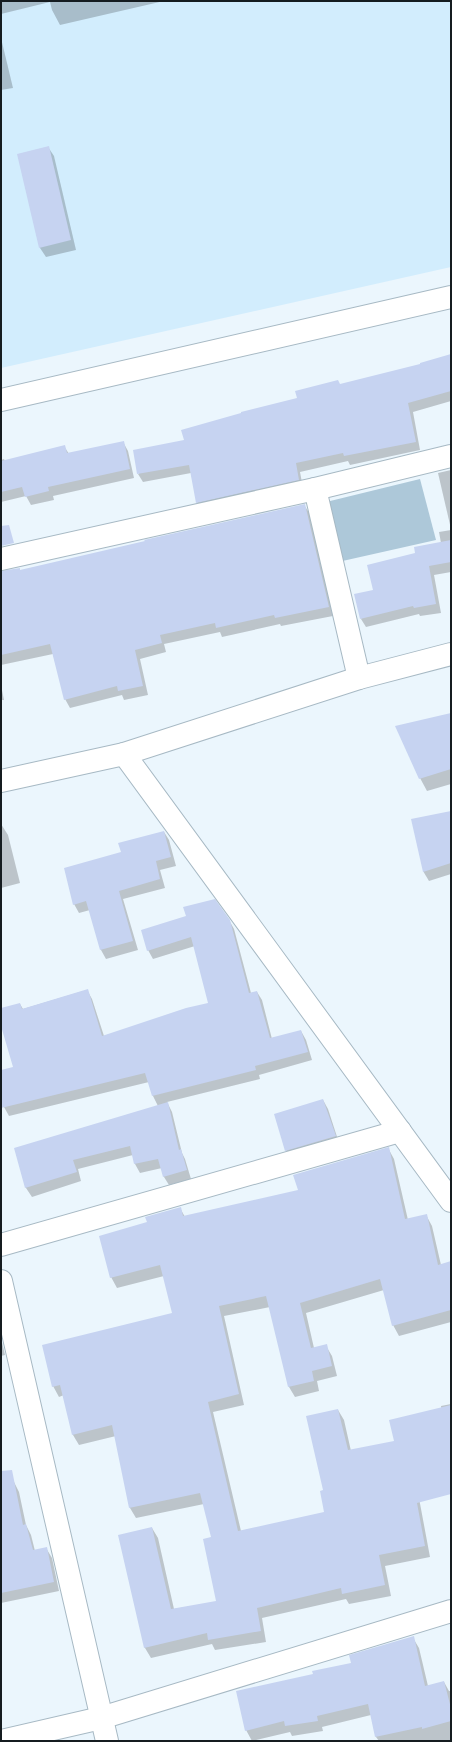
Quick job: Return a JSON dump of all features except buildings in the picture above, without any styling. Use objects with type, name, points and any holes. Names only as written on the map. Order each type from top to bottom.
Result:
[{"type":"street","points":[[1,400],[451,296]]},
{"type":"street","points":[[1,559],[315,489],[451,456]]},
{"type":"street","points":[[315,489],[359,678]]},
{"type":"street","points":[[1,781],[124,754],[359,678],[451,654]]},
{"type":"street","points":[[124,754],[451,1202]]},
{"type":"street","points":[[1,1245],[400,1131]]},
{"type":"street","points":[[1,1281],[107,1741]]},
{"type":"street","points":[[1,1741],[101,1718],[451,1611]]},
{"type":"shaded area","points":[[1,1],[451,1],[451,267],[1,368]]},
{"type":"shaded area","points":[[420,479],[436,540],[338,562],[322,503]]}]
